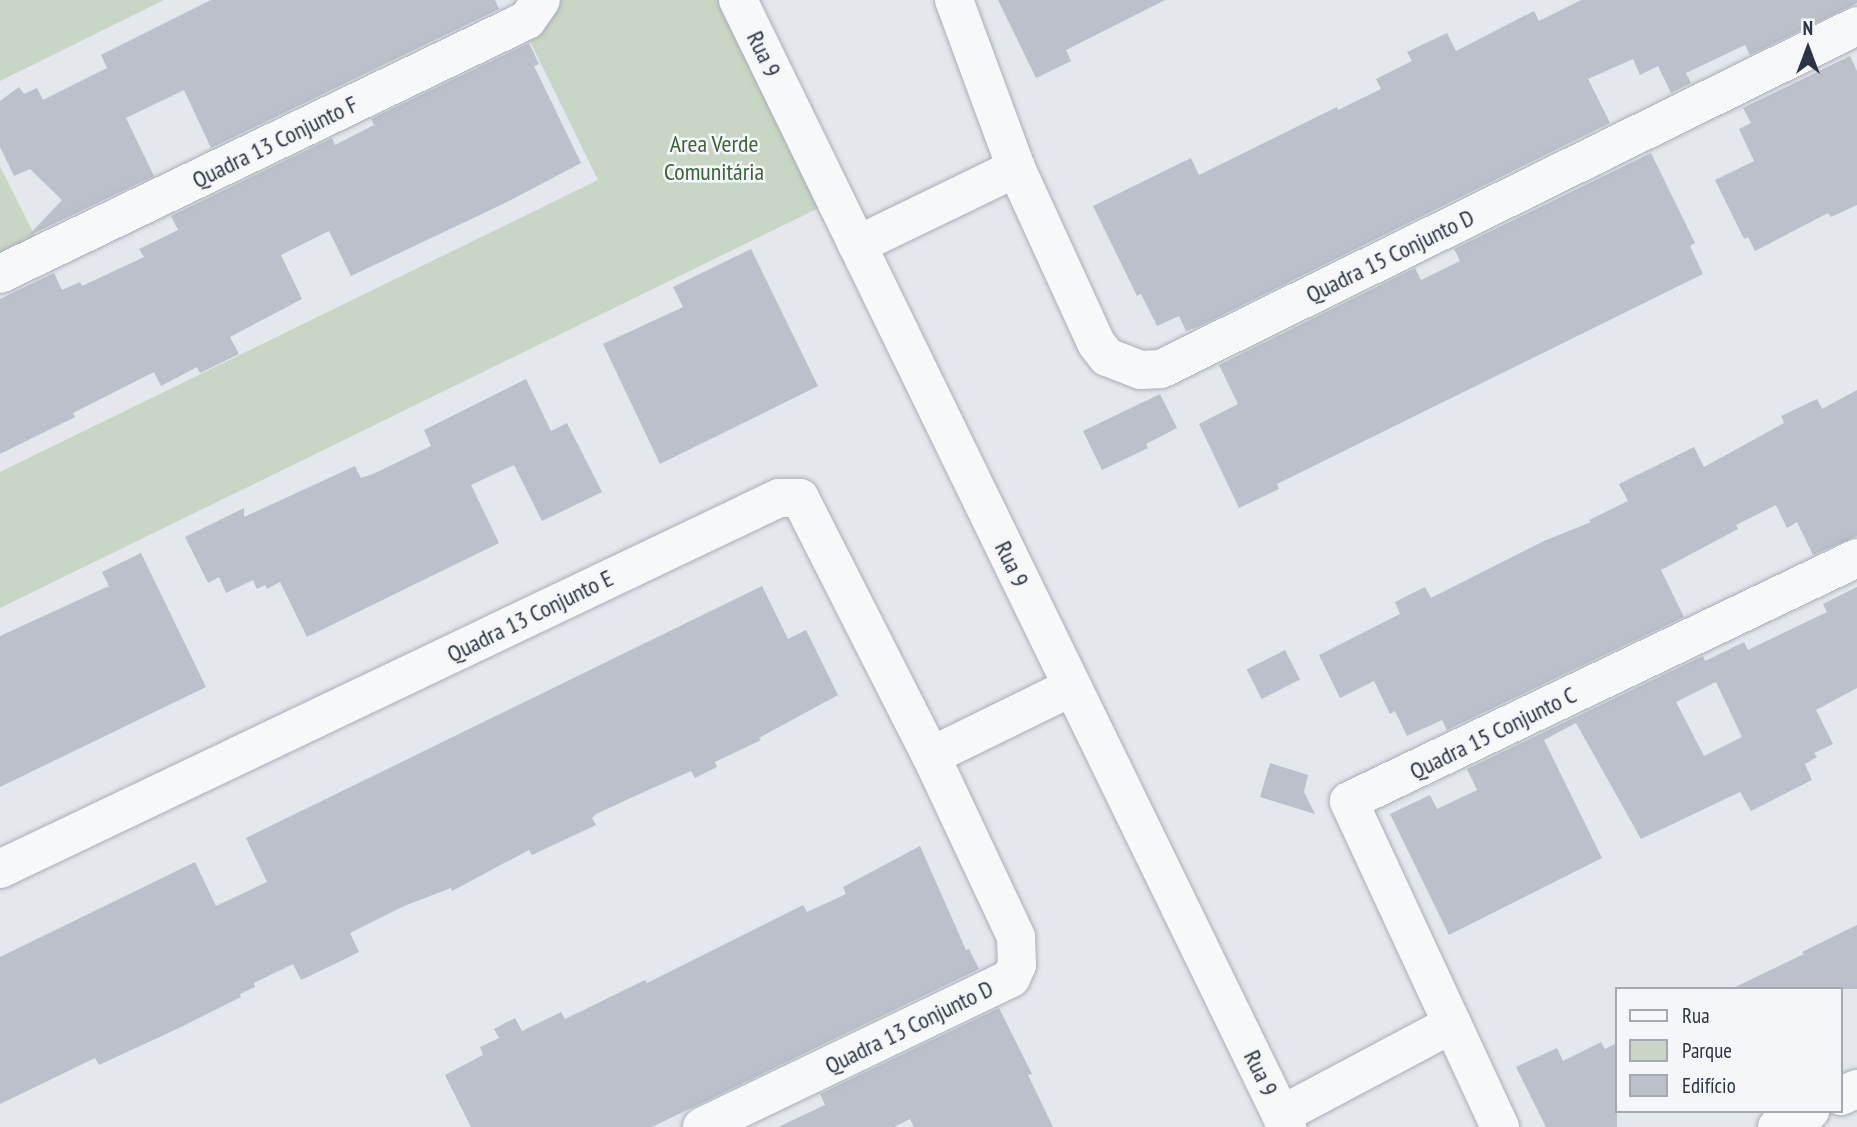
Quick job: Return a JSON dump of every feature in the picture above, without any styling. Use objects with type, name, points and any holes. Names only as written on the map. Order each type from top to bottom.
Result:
[{"type":"street","name":"Quadra 13 Conjunto F","points":[[0,274],[527,20],[541,0]]},
{"type":"street","name":"Rua 9","points":[[738,0],[1284,1121]]},
{"type":"street","name":"Quadra 15 Conjunto D","points":[[954,0],[1016,168],[1096,343],[1107,357],[1141,370],[1161,369],[1857,26]]},
{"type":"street","points":[[858,245],[1016,168]]},
{"type":"street","name":"Quadra 13 Conjunto E","points":[[0,870],[779,498],[793,496],[800,498],[808,509],[931,756]]},
{"type":"street","name":"Quadra 15 Conjunto C","points":[[1452,1024],[1349,801],[1857,558]]},
{"type":"street","points":[[931,756],[1072,687]]},
{"type":"street","name":"Quadra 13 Conjunto D","points":[[702,1127],[1011,978],[1017,965],[1016,936],[931,756]]},
{"type":"street","points":[[1284,1121],[1452,1024],[1500,1127]]},
{"type":"street","points":[[1777,1127],[1806,1113]]},
{"type":"green space","points":[[0,0],[164,0],[0,81]]},
{"type":"green space","name":"Area Verde Comunitária","points":[[541,0],[738,0],[835,200],[0,608],[0,472],[598,180],[521,23]]},
{"type":"green space","points":[[0,166],[35,236],[0,256]]},
{"type":"building","points":[[211,0],[495,0],[499,9],[211,148],[184,90],[126,118],[154,176],[28,236],[62,200],[30,169],[14,176],[0,147],[0,101],[19,87],[24,94],[37,88],[43,100],[107,68],[101,55]]},
{"type":"building","points":[[998,0],[1165,0],[1066,50],[1071,61],[1036,78]]},
{"type":"building","points":[[1581,0],[1857,0],[1857,3],[1750,55],[1745,45],[1686,73],[1691,83],[1671,93],[1658,66],[1640,75],[1633,59],[1588,79],[1610,123],[1200,326],[1186,331],[1179,316],[1157,326],[1141,294],[1137,296],[1093,206],[1191,158],[1199,175],[1337,107],[1338,110],[1381,89],[1376,79],[1412,61],[1407,52],[1447,33],[1456,51],[1534,11],[1539,21]]},
{"type":"building","points":[[529,43],[539,64],[534,66],[581,163],[505,203],[351,276],[329,231],[281,255],[302,299],[230,337],[239,354],[200,373],[197,367],[161,386],[154,372],[73,413],[75,417],[0,454],[0,299],[54,273],[62,290],[80,282],[82,286],[144,257],[139,249],[178,230],[171,216],[332,138],[335,145],[374,125],[371,119]]},
{"type":"building","points":[[1850,56],[1857,71],[1857,205],[1831,217],[1828,213],[1755,251],[1748,237],[1744,239],[1715,180],[1754,161],[1739,129],[1751,123],[1743,108]]},
{"type":"building","points":[[1651,153],[1695,243],[1690,246],[1703,274],[1277,484],[1279,489],[1239,508],[1199,424],[1238,404],[1219,365],[1415,268],[1421,280],[1460,261],[1454,249]]},
{"type":"building","points":[[751,249],[818,386],[660,464],[603,344],[683,307],[673,287]]},
{"type":"building","points":[[526,379],[551,431],[567,423],[602,492],[542,521],[514,465],[471,485],[499,543],[307,637],[280,582],[267,589],[265,585],[257,589],[253,580],[226,593],[219,577],[208,583],[185,537],[244,508],[244,517],[355,466],[361,478],[373,474],[431,446],[424,430]]},
{"type":"building","points":[[1857,390],[1857,536],[1813,555],[1797,522],[1787,528],[1776,505],[1736,525],[1738,529],[1661,570],[1684,617],[1447,730],[1442,720],[1407,736],[1395,711],[1390,714],[1374,681],[1340,698],[1319,655],[1400,614],[1395,602],[1425,587],[1431,598],[1544,541],[1591,522],[1589,520],[1628,501],[1619,484],[1694,447],[1704,467],[1784,423],[1781,416],[1817,399],[1822,409]]},
{"type":"building","points":[[1160,394],[1177,428],[1146,444],[1148,448],[1102,470],[1083,431]]},
{"type":"building","points":[[141,553],[206,687],[0,787],[0,636],[109,586],[102,572]]},
{"type":"building","points":[[762,586],[788,639],[806,630],[838,695],[759,738],[761,740],[715,762],[717,767],[695,778],[691,771],[646,791],[596,814],[592,818],[596,825],[532,855],[529,850],[452,891],[451,888],[404,906],[350,933],[359,952],[341,961],[301,980],[293,964],[254,983],[255,987],[240,994],[241,997],[179,1028],[99,1065],[95,1058],[0,1104],[0,957],[195,862],[216,906],[267,882],[246,838]]},
{"type":"building","points":[[1857,587],[1857,688],[1816,710],[1833,744],[1814,753],[1817,757],[1805,764],[1812,780],[1751,811],[1740,792],[1641,839],[1576,723],[1544,740],[1602,858],[1449,935],[1390,814],[1430,795],[1437,809],[1477,790],[1467,769],[1703,656],[1705,661],[1744,642],[1748,650],[1827,612],[1823,604]],"holes":[[[1716,682],[1742,737],[1704,756],[1676,702]]]},
{"type":"building","points":[[1285,650],[1300,679],[1262,699],[1247,670]]},
{"type":"building","points":[[1270,763],[1308,775],[1304,792],[1315,814],[1260,797]]},
{"type":"building","points":[[920,846],[966,950],[969,949],[979,969],[652,1127],[471,1127],[445,1075],[483,1055],[480,1047],[499,1038],[494,1029],[515,1018],[522,1031],[561,1012],[565,1019],[645,980],[647,983],[803,905],[807,912],[846,894],[843,887]]},
{"type":"building","points":[[1857,925],[1857,989],[1735,987],[1804,954],[1802,952]]},
{"type":"building","points":[[999,1008],[1032,1074],[1028,1075],[1053,1127],[914,1127],[910,1119],[894,1127],[778,1127],[825,1105],[820,1094]]},
{"type":"building","points":[[1601,1042],[1605,1049],[1616,1044],[1617,1127],[1546,1127],[1516,1067],[1557,1048],[1563,1061]]}]
